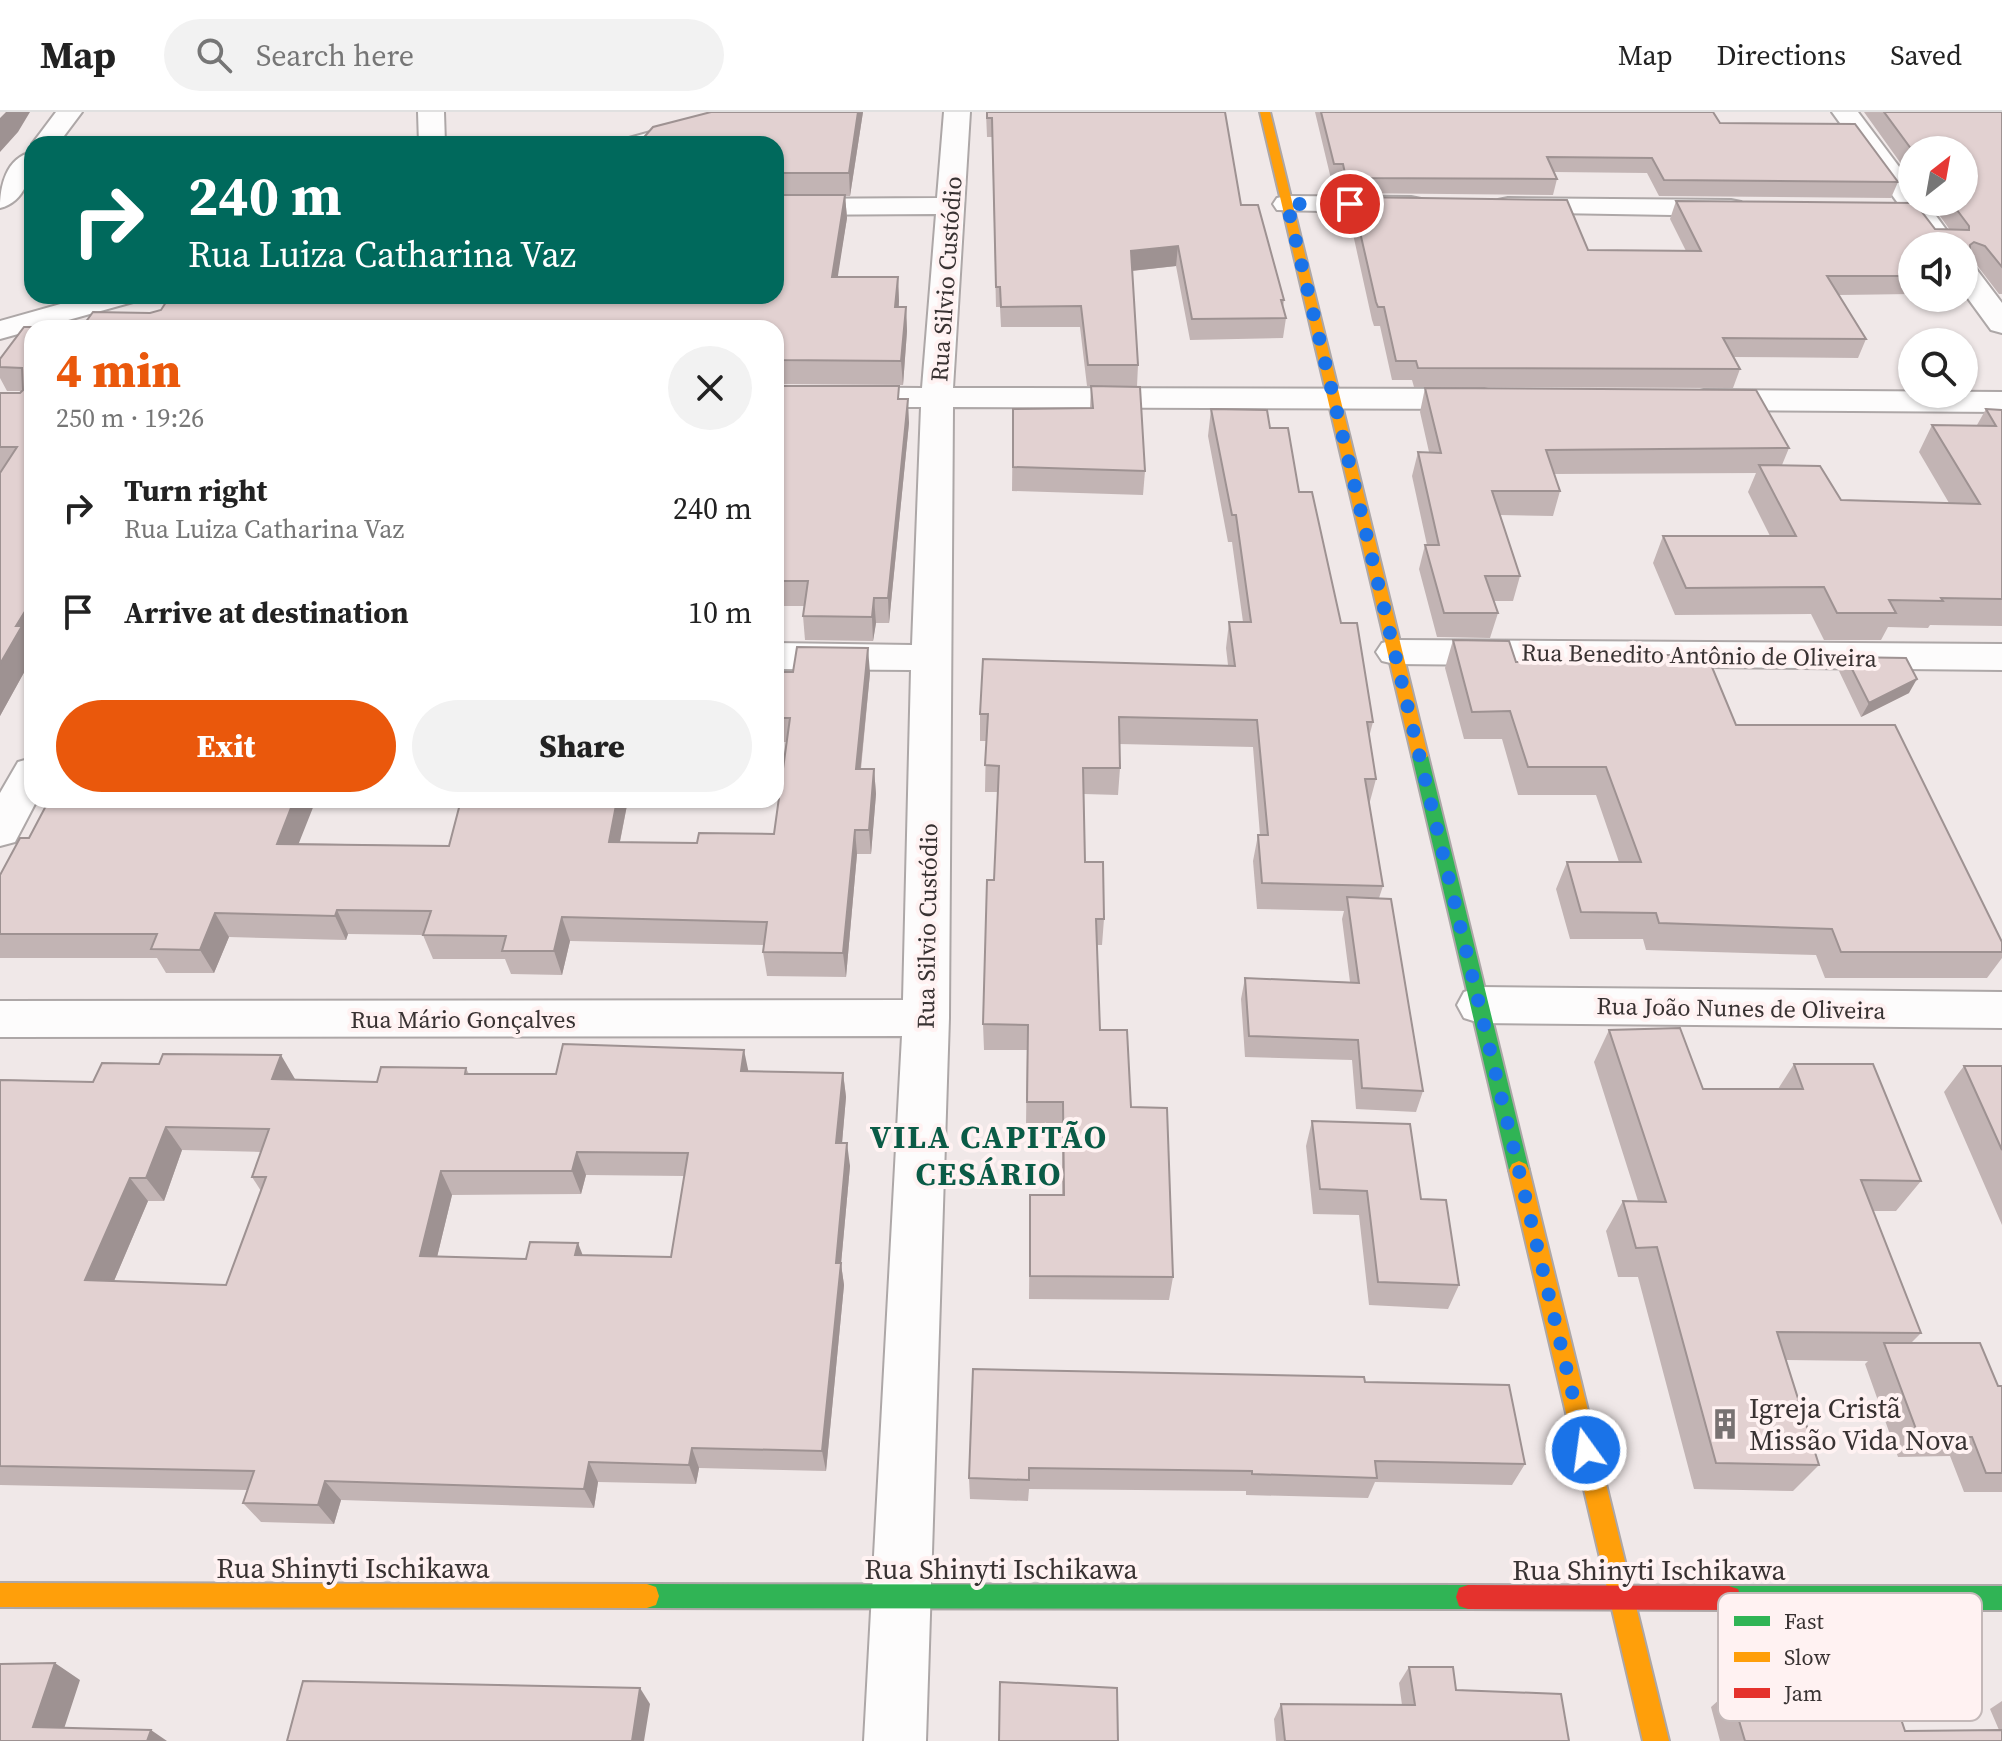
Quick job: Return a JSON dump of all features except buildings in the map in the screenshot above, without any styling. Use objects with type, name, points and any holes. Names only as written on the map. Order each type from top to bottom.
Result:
[{"type":"street","points":[[51,136],[69,112]]},
{"type":"street","points":[[431,112],[432,136]]},
{"type":"street","points":[[666,136],[750,112]]},
{"type":"street","name":"Rua Silvio Custódio","points":[[895,1741],[926,1018],[937,395],[957,112]]},
{"type":"street","points":[[1265,112],[1656,1741]]},
{"type":"street","points":[[1845,112],[1898,183]]},
{"type":"street","points":[[0,200],[24,170]]},
{"type":"street","points":[[1287,204],[1445,205]]},
{"type":"street","points":[[784,207],[951,206]]},
{"type":"street","points":[[1476,206],[1760,208]]},
{"type":"street","points":[[1886,210],[1898,210]]},
{"type":"street","points":[[1978,291],[2002,324]]},
{"type":"street","points":[[36,320],[93,304]]},
{"type":"street","points":[[0,330],[24,323]]},
{"type":"street","points":[[784,397],[1509,399]]},
{"type":"street","points":[[1668,400],[2002,402]]},
{"type":"street","name":"Rua Benedito Antônio de Oliveira","points":[[1395,652],[2002,657]]},
{"type":"street","points":[[784,656],[930,658]]},
{"type":"street","points":[[0,831],[24,787]]},
{"type":"street","name":"Rua João Nunes de Oliveira","points":[[1480,1005],[2002,1010]]},
{"type":"street","name":"Rua Mário Gonçalves","points":[[0,1019],[926,1018]]},
{"type":"street","name":"Rua Shinyti Ischikawa","points":[[0,1595],[1718,1598]]},
{"type":"traffic: fast","points":[[1420,756],[1519,1170]]},
{"type":"traffic: fast","points":[[647,1596],[1468,1597]]},
{"type":"traffic: fast","points":[[1982,1598],[2002,1598]]},
{"type":"traffic: slow","points":[[1265,112],[1420,756]]},
{"type":"traffic: slow","points":[[1519,1170],[1656,1741]]},
{"type":"traffic: slow","points":[[0,1595],[647,1596]]},
{"type":"traffic: jam","points":[[1468,1597],[1718,1598]]},
{"type":"place","name":"Igreja Cristã Missão Vida Nova","points":[[1725,1424]]},
{"type":"district","name":"VILA CAPITÃO CESÁRIO","points":[[989,1156]]},
{"type":"route","points":[[1350,204],[1287,204],[1586,1450]]}]
